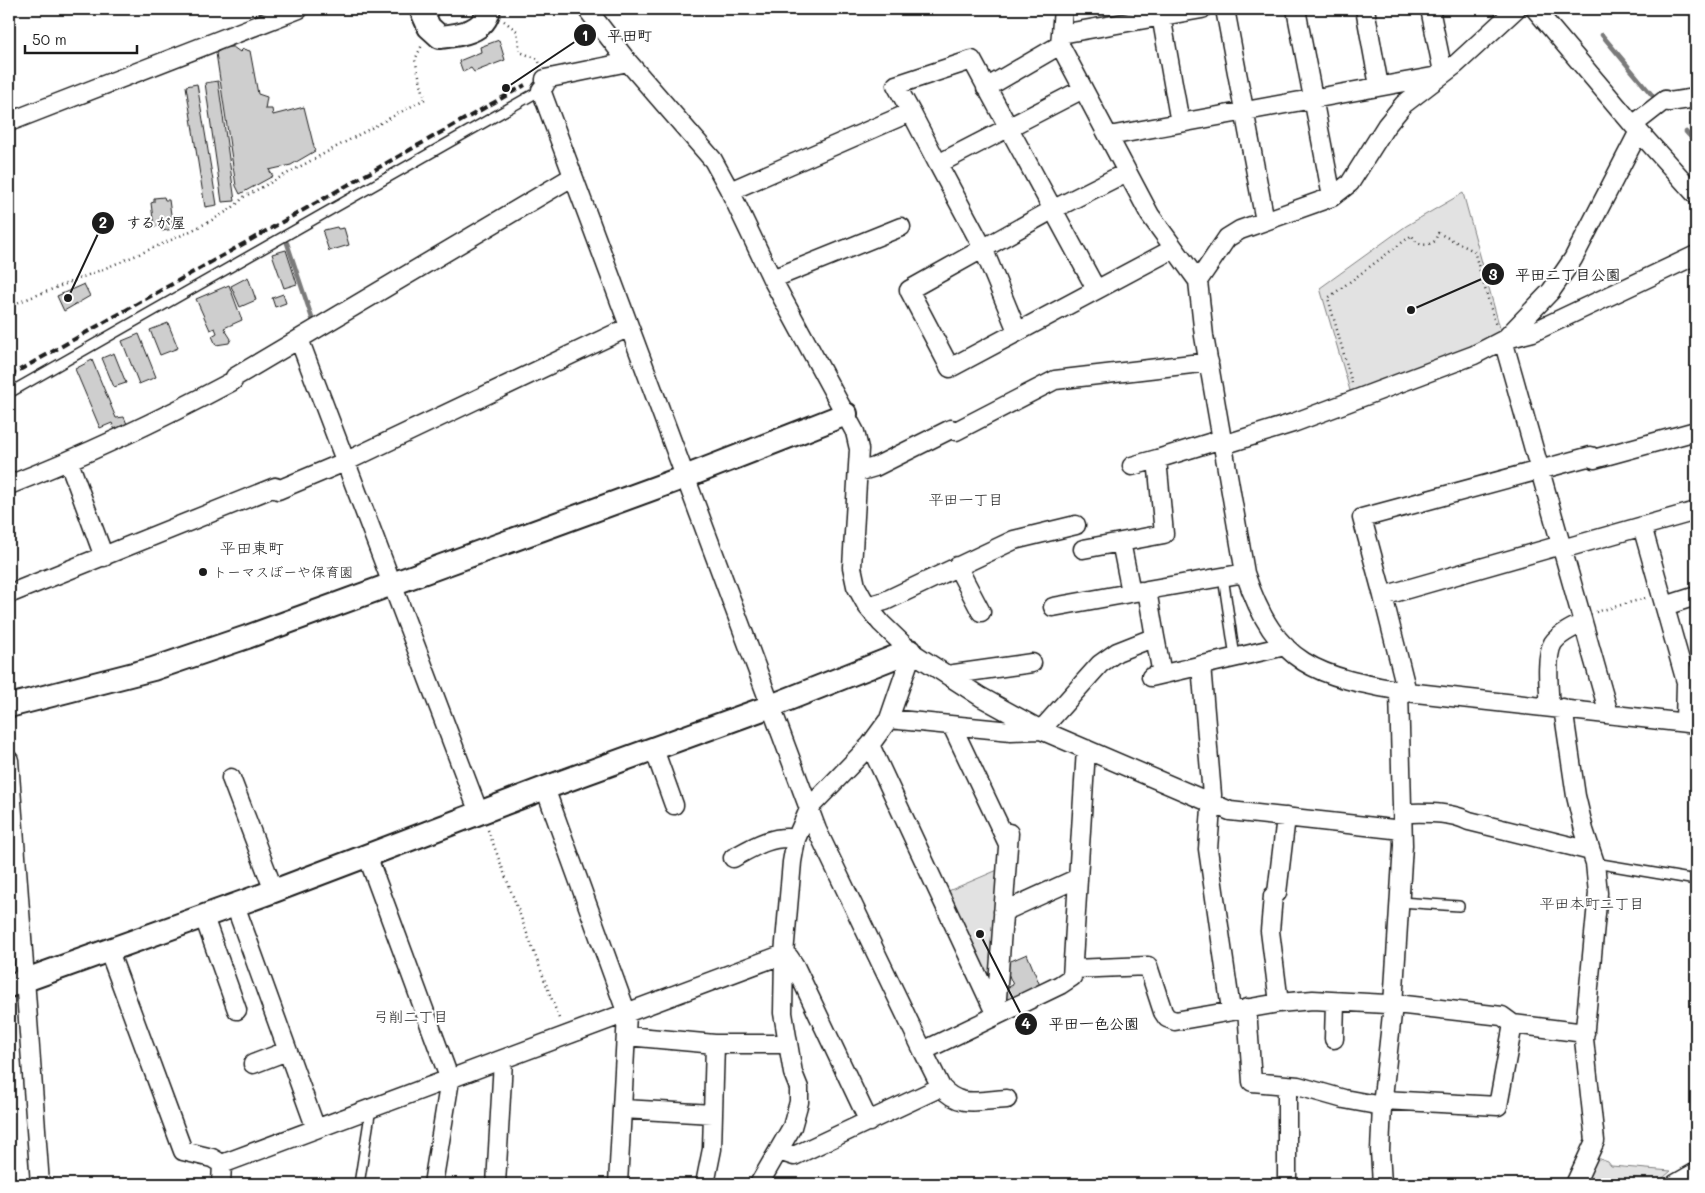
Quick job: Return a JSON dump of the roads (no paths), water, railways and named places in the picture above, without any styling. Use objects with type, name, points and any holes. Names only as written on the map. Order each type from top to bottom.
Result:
[{"type":"street","points":[[9,122],[299,9]]},
{"type":"street","points":[[421,9],[433,33],[440,37],[457,36],[481,26],[488,13]]},
{"type":"street","points":[[587,9],[628,62],[713,160],[772,279],[846,414],[855,432],[859,449],[852,568],[856,586],[867,606],[881,623],[910,651],[981,697],[1041,730],[1230,811],[1286,817],[1402,822],[1431,813],[1459,816],[1469,821],[1593,857]]},
{"type":"street","points":[[1063,9],[1060,40],[1083,89],[1150,215],[1198,281],[1222,442],[1246,573],[1259,609],[1268,626],[1285,646],[1307,664],[1332,676],[1403,691],[1691,723],[1691,681],[1663,600],[1642,526]]},
{"type":"street","points":[[986,88],[1060,40],[1161,15],[1202,9]]},
{"type":"street","points":[[1225,9],[1265,221]]},
{"type":"street","points":[[1296,9],[1332,197]]},
{"type":"street","points":[[1365,9],[1379,86]]},
{"type":"street","points":[[1430,9],[1441,74]]},
{"type":"street","points":[[1198,281],[1227,238],[1240,230],[1332,197],[1350,183],[1386,126],[1404,104],[1455,65],[1516,9]]},
{"type":"street","points":[[1534,9],[1696,195]]},
{"type":"street","points":[[1161,15],[1180,123]]},
{"type":"street","points":[[1017,332],[983,248],[896,85],[972,60],[1096,289]]},
{"type":"street","points":[[628,62],[543,85],[572,177],[817,830],[941,1087],[950,1097],[958,1101],[1007,1099]]},
{"type":"street","points":[[1109,136],[1441,74]]},
{"type":"street","points":[[938,164],[1083,89]]},
{"type":"street","points":[[1502,341],[1551,291],[1573,259],[1592,226],[1636,128],[1665,100],[1669,102],[1696,98]]},
{"type":"street","points":[[730,191],[911,112]]},
{"type":"street","points":[[1127,172],[1052,210],[909,290],[950,368],[1173,249]]},
{"type":"street","points":[[9,485],[69,462],[176,412],[233,381],[235,377],[572,177]]},
{"type":"street","points":[[772,279],[901,227]]},
{"type":"street","points":[[1132,466],[1293,424],[1474,355],[1502,341],[1533,332],[1696,255]]},
{"type":"street","points":[[9,594],[275,487],[278,490],[347,461],[629,327]]},
{"type":"street","points":[[299,339],[480,812]]},
{"type":"street","points":[[1502,341],[1541,470],[1609,714]]},
{"type":"street","points":[[858,472],[875,467],[951,429],[956,430],[1055,380],[1209,362]]},
{"type":"street","points":[[9,706],[153,669],[685,477],[846,414]]},
{"type":"street","points":[[1382,1184],[1380,1151],[1383,1103],[1393,1005],[1400,902],[1403,691],[1383,596],[1362,518],[1591,456],[1594,459],[1696,431]]},
{"type":"street","points":[[1083,548],[1164,534],[1157,459]]},
{"type":"street","points":[[69,462],[104,557]]},
{"type":"street","points":[[1383,596],[1696,511]]},
{"type":"street","points":[[867,606],[885,601],[1014,540],[1076,526]]},
{"type":"street","points":[[1121,542],[1155,637],[1157,675],[1285,646]]},
{"type":"street","points":[[957,566],[981,612]]},
{"type":"street","points":[[1053,607],[1246,573]]},
{"type":"street","points":[[1663,600],[1696,596]]},
{"type":"street","points":[[1575,1184],[1595,1141],[1587,1080],[1585,1033],[1598,893],[1593,857],[1576,796],[1556,708],[1550,659],[1554,642],[1582,619]]},
{"type":"street","points":[[889,719],[1011,732],[1041,730],[1100,664],[1117,652],[1155,637]]},
{"type":"street","points":[[17,983],[110,952],[480,812],[771,706],[910,651]]},
{"type":"street","points":[[759,1184],[792,1127],[799,1102],[798,1088],[787,1044],[783,1013],[784,954],[792,862],[796,839],[810,808],[870,745],[889,719],[908,664],[910,651]]},
{"type":"street","points":[[947,675],[1032,663]]},
{"type":"street","points":[[1201,665],[1211,774],[1208,849],[1252,1082],[1314,1089],[1344,1099],[1383,1103],[1498,1106],[1514,1024]]},
{"type":"street","points":[[952,726],[1008,839],[996,1015]]},
{"type":"street","points":[[870,745],[996,1015]]},
{"type":"street","points":[[654,749],[674,805]]},
{"type":"street","points":[[923,1051],[1067,982],[1072,977],[1086,749]]},
{"type":"street","points":[[9,760],[17,983],[40,1184]]},
{"type":"street","points":[[231,778],[274,891]]},
{"type":"street","points":[[545,788],[627,1014],[618,1184]]},
{"type":"street","points":[[1279,1003],[1270,931],[1273,896],[1277,892],[1286,817]]},
{"type":"street","points":[[733,858],[751,848],[783,836],[796,839]]},
{"type":"street","points":[[367,855],[450,1080],[434,1184]]},
{"type":"street","points":[[1003,912],[1078,878]]},
{"type":"street","points":[[235,905],[316,1129]]},
{"type":"street","points":[[204,917],[237,1010]]},
{"type":"street","points":[[110,952],[183,1151],[212,1158],[222,1164]]},
{"type":"street","points":[[222,1164],[503,1061],[784,954],[790,957],[795,966],[869,1122]]},
{"type":"street","points":[[1073,969],[1148,966],[1163,1012],[1168,1018],[1175,1021],[1239,1009],[1313,1000],[1393,1005],[1502,1016],[1514,1024],[1585,1033]]},
{"type":"street","points":[[1334,1039],[1335,1002]]},
{"type":"street","points":[[627,1036],[715,1044],[787,1044]]},
{"type":"street","points":[[705,1184],[712,1149],[715,1044]]},
{"type":"street","points":[[253,1064],[287,1050]]},
{"type":"street","points":[[496,1184],[503,1061]]},
{"type":"street","points":[[1287,1086],[1288,1184]]},
{"type":"street","points":[[779,1152],[794,1156],[941,1087]]},
{"type":"street","points":[[623,1109],[713,1114]]},
{"type":"street","points":[[221,1184],[222,1164]]},
{"type":"street","points":[[1675,1184],[1696,1172]]},
{"type":"lane","points":[[9,393],[543,85]]},
{"type":"lane","points":[[1223,577],[1234,657]]},
{"type":"lane","points":[[1593,857],[1696,880]]},
{"type":"lane","points":[[1400,902],[1460,906]]},
{"type":"lane","points":[[359,1184],[372,1108]]},
{"type":"waterway","points":[[1602,35],[1652,95]]},
{"type":"waterway","points":[[1686,132],[1696,143]]},
{"type":"waterway","points":[[287,243],[314,324]]},
{"type":"railway","points":[[9,376],[525,85]]},
{"type":"place","name":"平田町","points":[[506,88]]},
{"type":"place","name":"するが屋","points":[[68,298]]},
{"type":"place","name":"平田二丁目公園","points":[[1411,310]]},
{"type":"place","name":"トーマスぼーや保育園","points":[[203,572]]},
{"type":"place","name":"平田一色公園","points":[[980,934]]},
{"type":"district","name":"平田一丁目","points":[[966,500]]},
{"type":"district","name":"平田東町","points":[[252,548]]},
{"type":"district","name":"平田本町二丁目","points":[[1592,904]]},
{"type":"district","name":"弓削二丁目","points":[[411,1017]]}]
